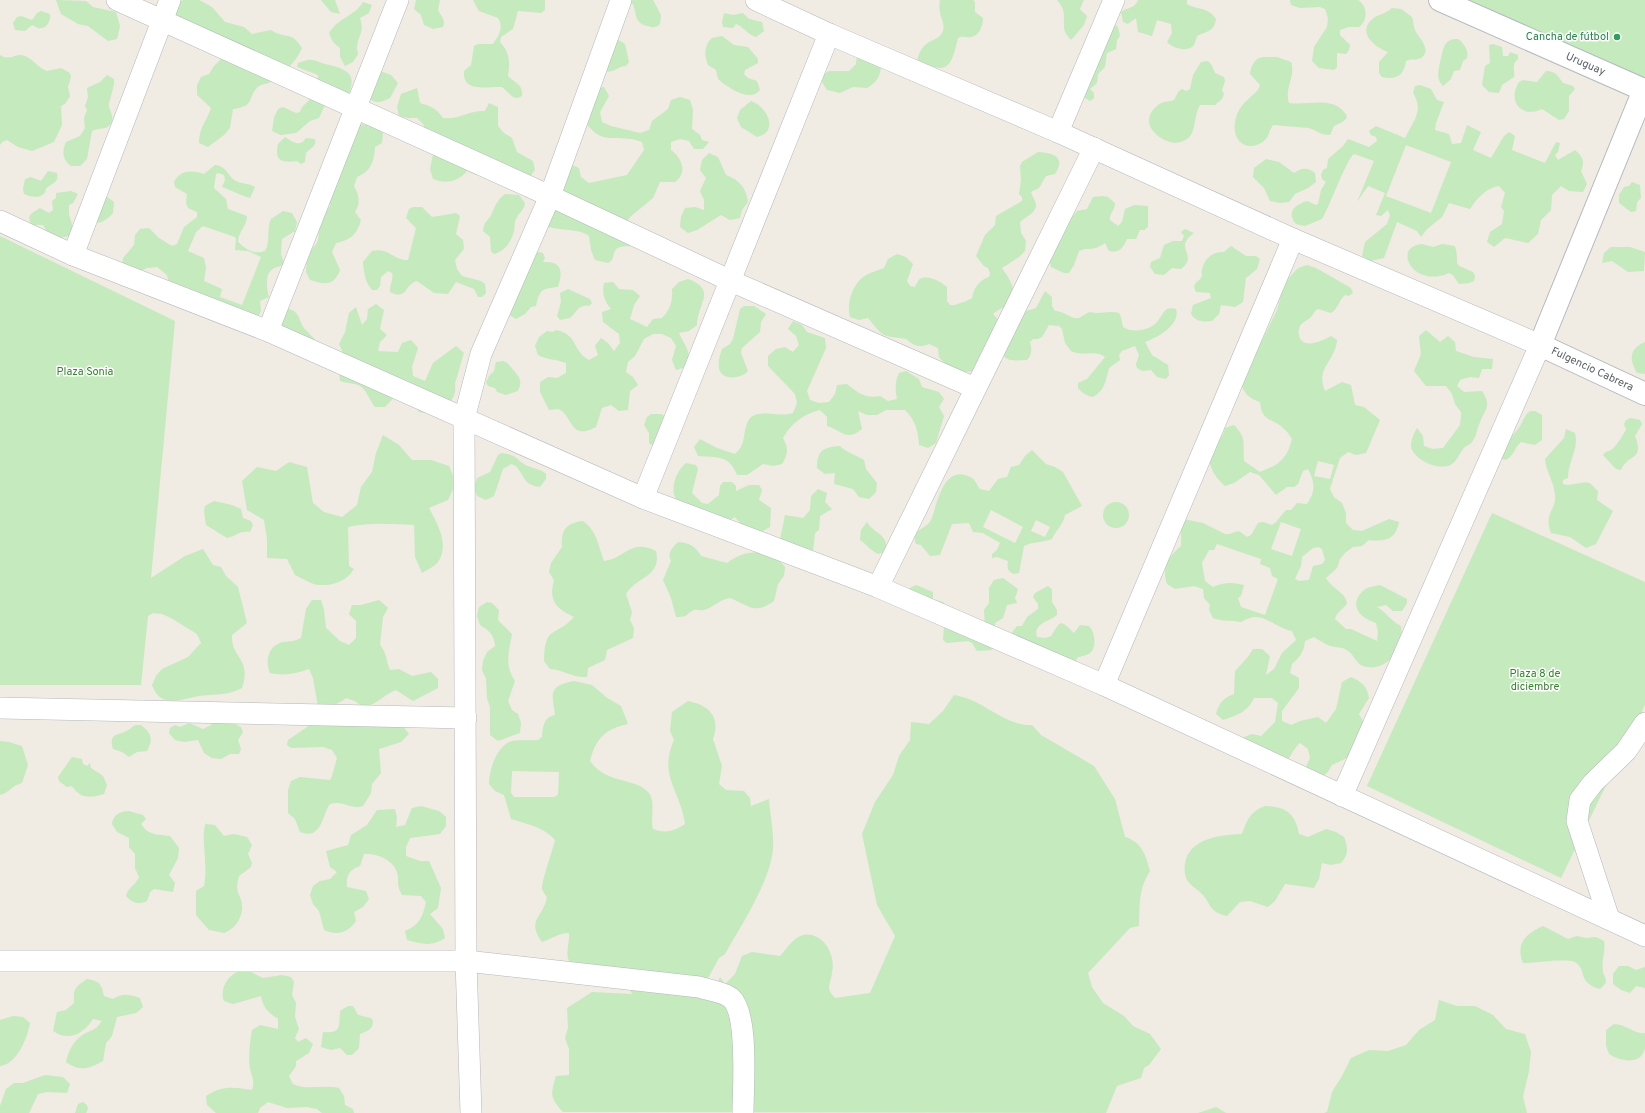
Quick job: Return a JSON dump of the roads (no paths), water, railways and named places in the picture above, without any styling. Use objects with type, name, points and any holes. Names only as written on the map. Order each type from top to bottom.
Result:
[{"type":"main road","name":"Uruguay","points":[[1440,0],[1644,89]]},
{"type":"main road","points":[[1540,345],[1644,89]]},
{"type":"main road","name":"Fulgencio Cabrera","points":[[1540,345],[1645,394]]},
{"type":"street","points":[[117,0],[550,196],[731,281],[975,388]]},
{"type":"street","points":[[73,256],[170,0]]},
{"type":"street","points":[[268,331],[398,0]]},
{"type":"street","points":[[471,1113],[466,961],[464,419],[481,354],[550,196],[621,0]]},
{"type":"street","points":[[756,0],[829,34],[1094,148],[1293,239],[1540,345],[1342,796]]},
{"type":"street","points":[[1058,132],[1114,0]]},
{"type":"street","points":[[644,498],[829,34]]},
{"type":"street","points":[[878,587],[1094,148]]},
{"type":"street","points":[[0,221],[73,256],[268,331],[644,498],[878,587],[1104,685],[1645,936]]},
{"type":"street","points":[[1104,685],[1293,239]]},
{"type":"street","points":[[0,708],[466,718]]},
{"type":"street","points":[[1609,919],[1577,821],[1580,800],[1593,783],[1626,751],[1645,723]]},
{"type":"street","points":[[0,961],[466,961],[699,988],[730,997],[736,1004],[743,1036],[743,1113]]},
{"type":"place","name":"Cancha de fútbol","points":[[1617,37]]},
{"type":"park label","name":"Plaza Sonia","points":[[85,372]]},
{"type":"park label","name":"Plaza 8 de diciembre","points":[[1535,680]]}]
